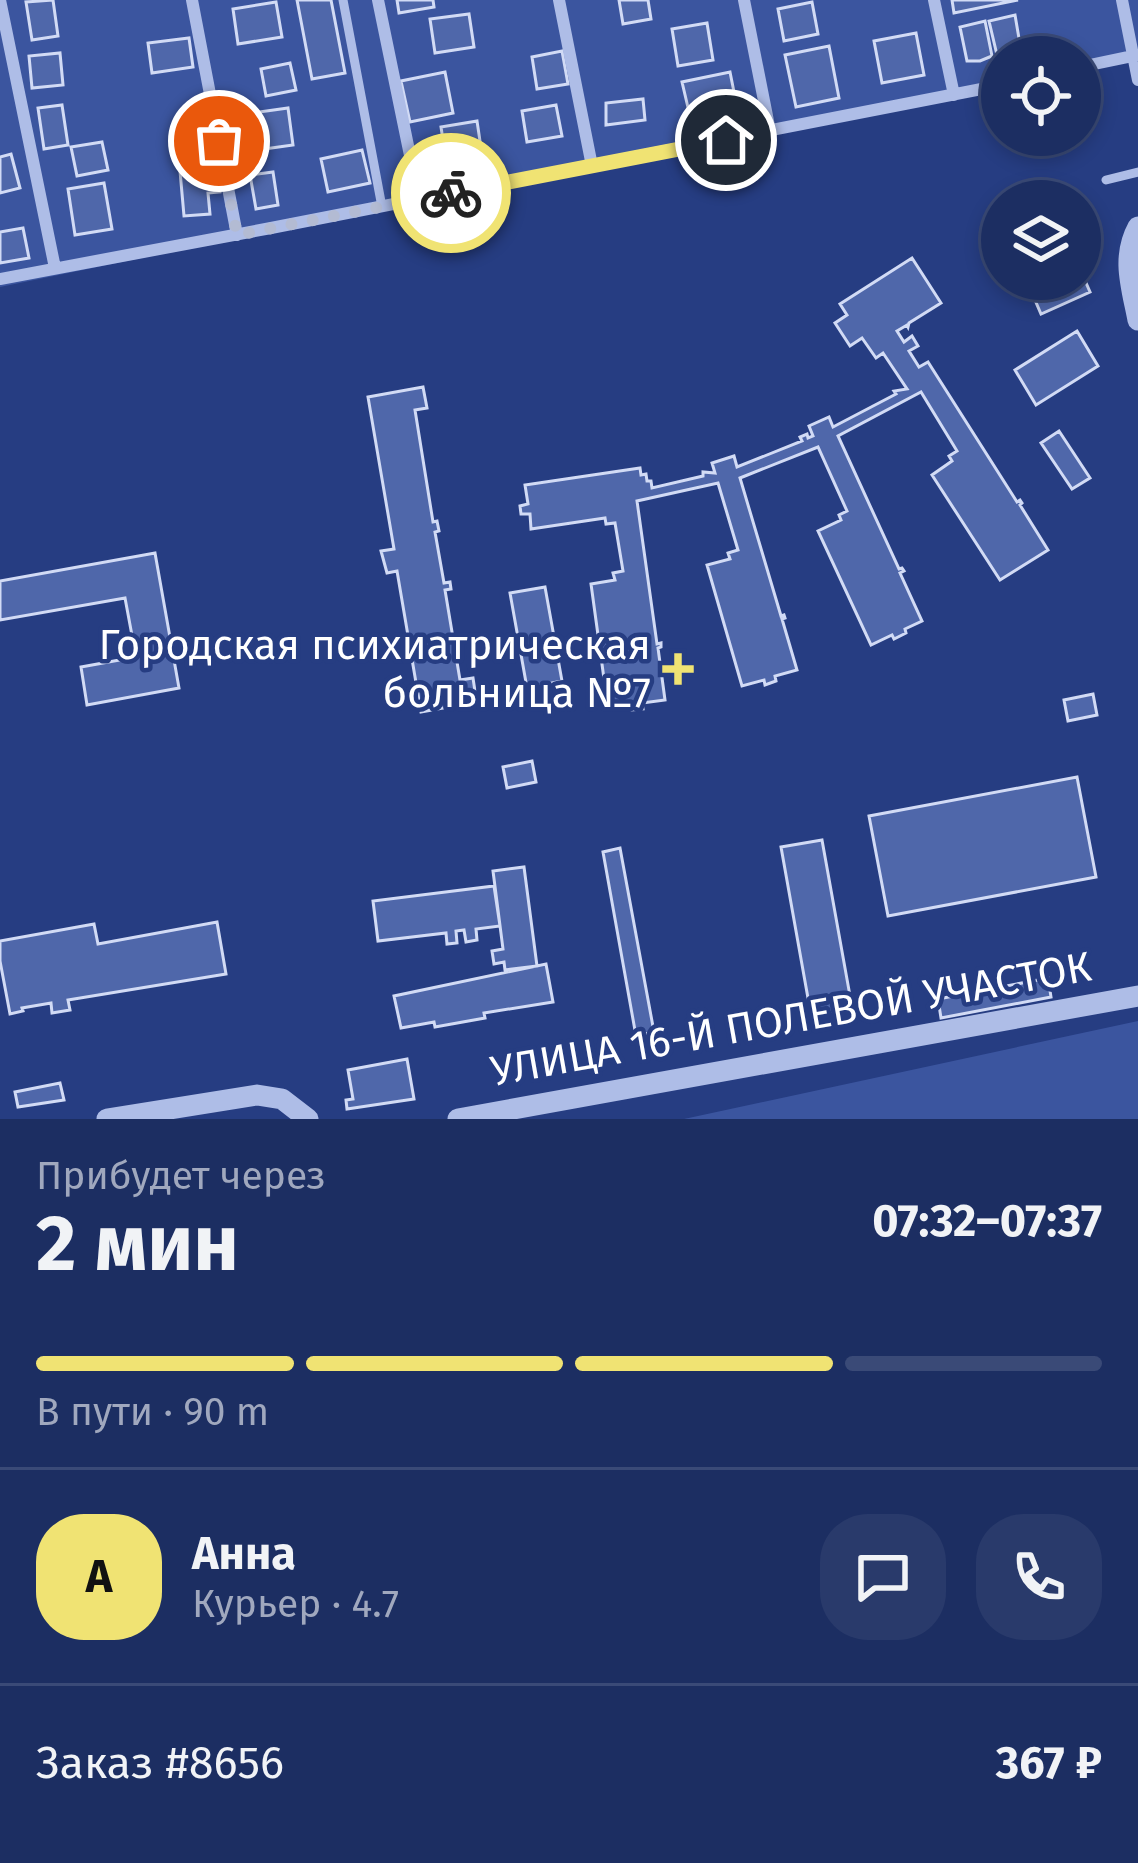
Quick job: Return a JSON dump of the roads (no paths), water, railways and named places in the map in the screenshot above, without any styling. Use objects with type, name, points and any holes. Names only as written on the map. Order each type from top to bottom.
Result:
[{"type":"street","points":[[0,0],[55,268]]},
{"type":"street","points":[[192,0],[237,235]]},
{"type":"street","points":[[378,0],[419,199]]},
{"type":"street","points":[[559,0],[592,166]]},
{"type":"street","points":[[744,0],[770,131]]},
{"type":"street","points":[[934,0],[953,95]]},
{"type":"street","points":[[1122,0],[1138,80]]},
{"type":"street","points":[[1101,63],[1136,55]]},
{"type":"street","points":[[0,279],[981,89]]},
{"type":"street","points":[[1138,227],[1129,244],[1138,320]]},
{"type":"street","name":"УЛИЦА 16-Й ПОЛЕВОЙ УЧАСТОК","points":[[458,1119],[1138,996]]},
{"type":"street","points":[[106,1119],[257,1095],[282,1099],[308,1119]]},
{"type":"lane","points":[[343,0],[382,206]]},
{"type":"lane","points":[[1106,180],[1138,172]]},
{"type":"place","name":"Городская психиатрическая больница №7","points":[[678,669]]}]
